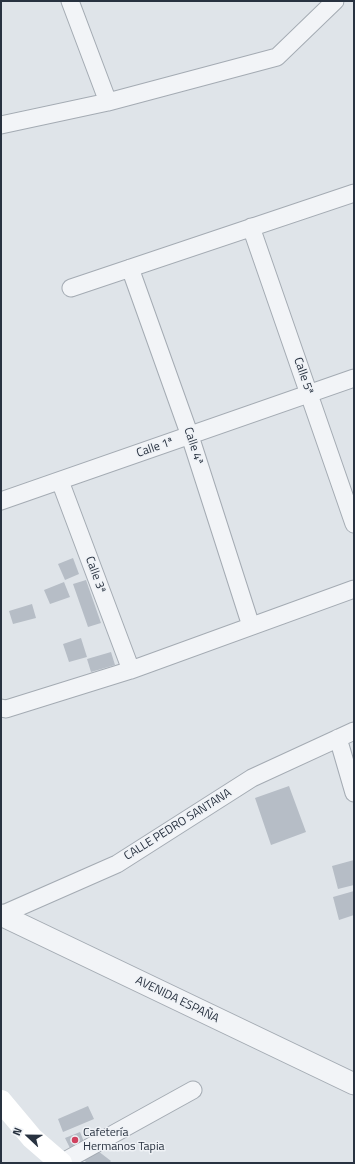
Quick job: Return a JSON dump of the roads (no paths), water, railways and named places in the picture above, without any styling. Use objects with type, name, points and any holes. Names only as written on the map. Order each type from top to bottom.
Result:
[{"type":"main road","points":[[1,1102],[32,1138],[61,1163]]},
{"type":"street","points":[[70,1],[108,102]]},
{"type":"street","points":[[1,125],[108,102],[277,57],[335,1]]},
{"type":"street","points":[[71,288],[354,193]]},
{"type":"street","name":"Calle 5ª","points":[[251,227],[354,524]]},
{"type":"street","name":"Calle 4ª","points":[[130,268],[190,436],[251,626]]},
{"type":"street","name":"Calle 1ª","points":[[1,501],[354,378]]},
{"type":"street","name":"Calle 3ª","points":[[60,481],[131,670]]},
{"type":"street","points":[[1,708],[6,709],[131,670],[354,589]]},
{"type":"street","name":"CALLE PEDRO SANTANA","points":[[1,915],[116,864],[252,778],[354,731]]},
{"type":"street","points":[[338,738],[354,793]]},
{"type":"street","name":"AVENIDA ESPAÑA","points":[[1,915],[354,1083]]},
{"type":"street","points":[[61,1163],[192,1090]]},
{"type":"place","name":"Cafetería Hermanos Tapia","points":[[75,1140]]}]
